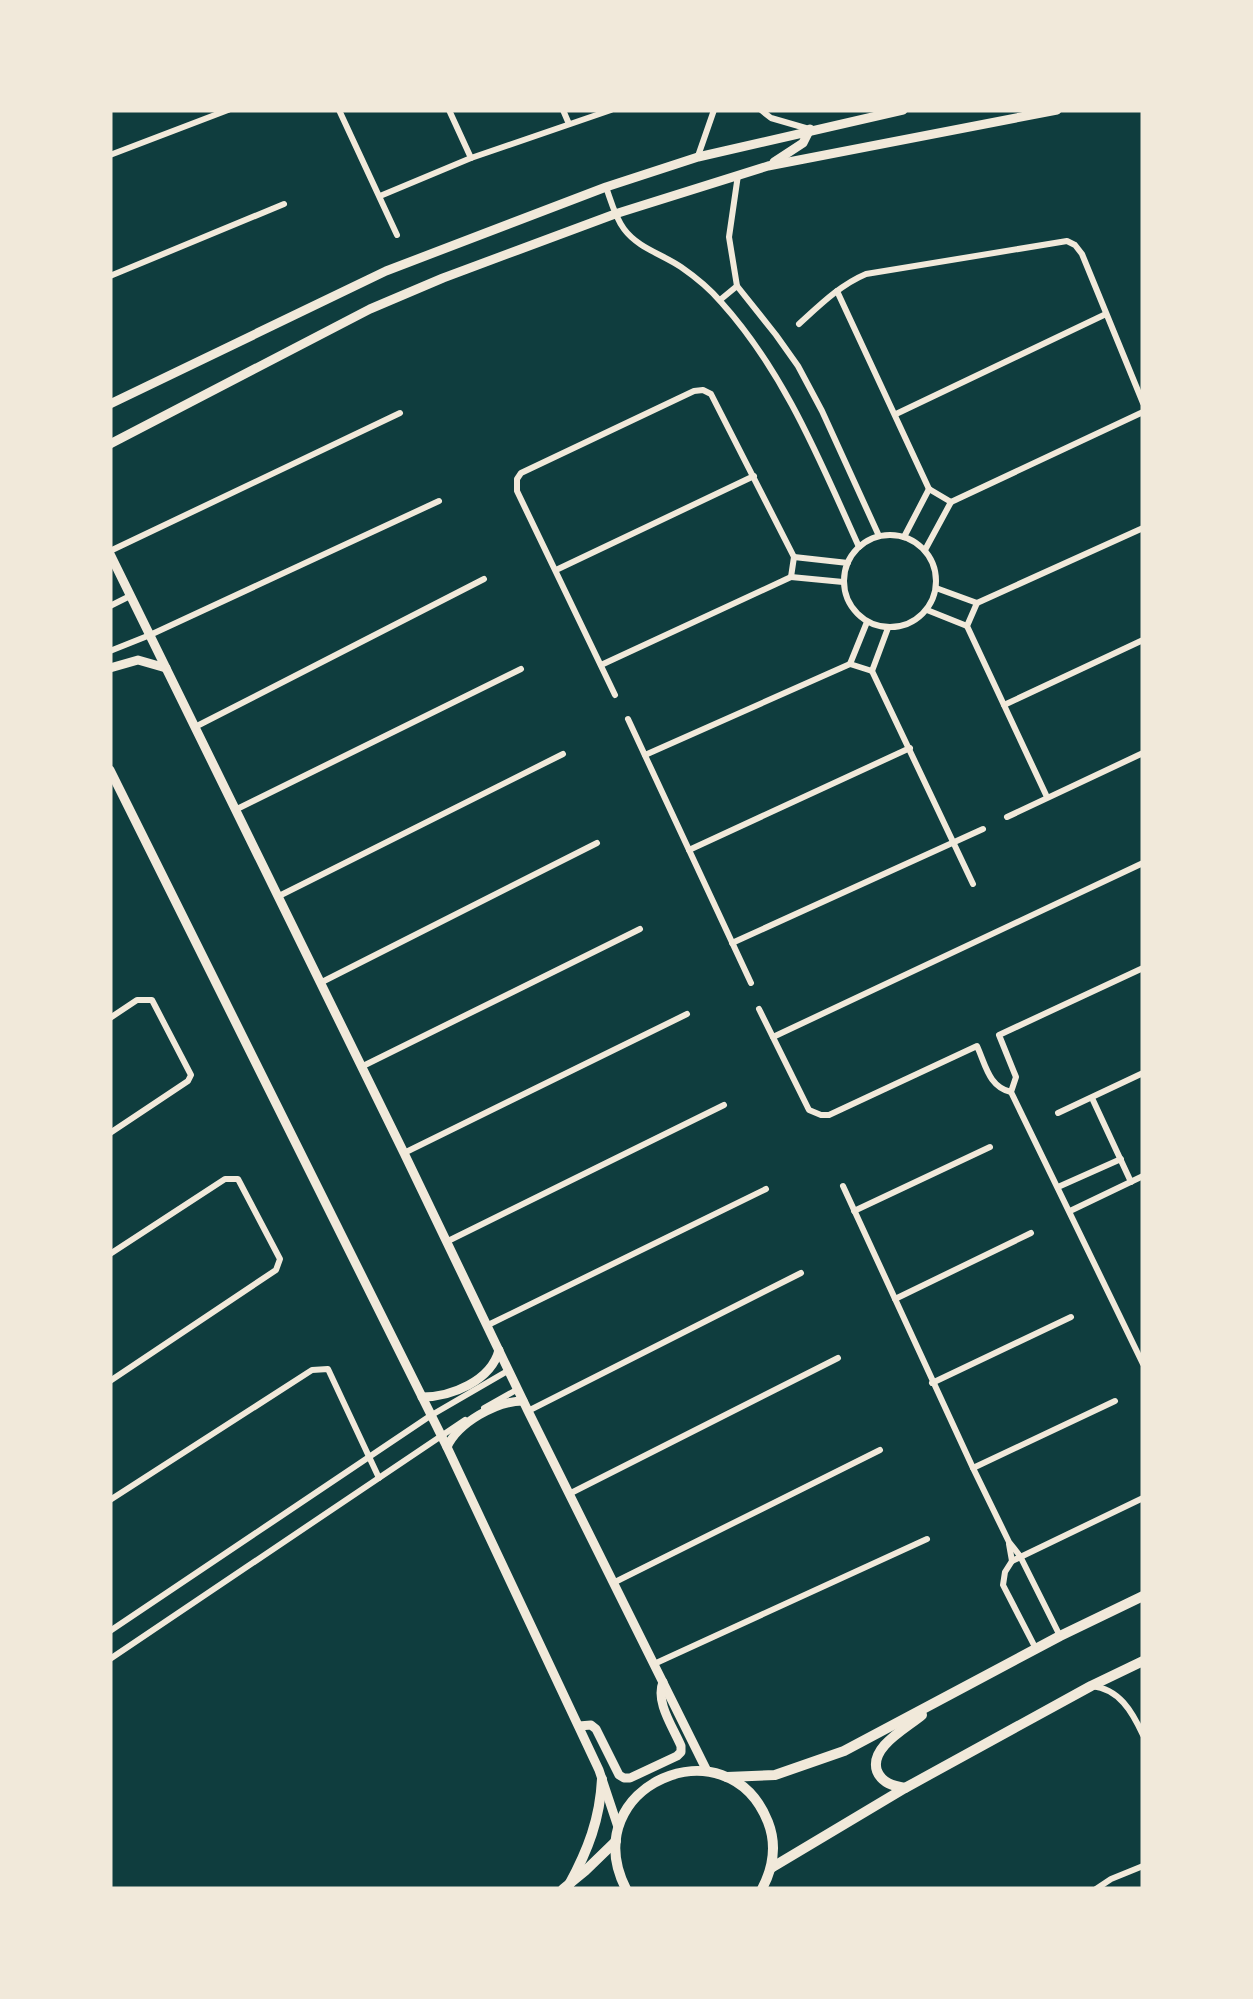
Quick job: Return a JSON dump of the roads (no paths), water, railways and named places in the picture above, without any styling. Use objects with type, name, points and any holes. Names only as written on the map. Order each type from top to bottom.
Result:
[{"type":"main road","points":[[110,404],[386,271],[606,186],[698,157],[903,110]]},
{"type":"main road","points":[[110,444],[370,309],[615,214],[768,166],[1058,110]]},
{"type":"main road","points":[[768,166],[803,143],[810,130]]},
{"type":"main road","points":[[110,553],[707,1771]]},
{"type":"main road","points":[[111,585],[116,568]]},
{"type":"main road","points":[[110,668],[138,660],[166,668]]},
{"type":"main road","points":[[110,770],[422,1397],[578,1726],[618,1827]]},
{"type":"main road","points":[[422,1397],[438,1397],[468,1385],[494,1365],[499,1349]]},
{"type":"main road","points":[[446,1447],[456,1432],[479,1416],[513,1401],[526,1406]]},
{"type":"main road","points":[[728,1778],[775,1774],[827,1758],[1143,1596]]},
{"type":"main road","points":[[767,1881],[905,1788],[1143,1661]]},
{"type":"main road","points":[[578,1726],[592,1725],[596,1729],[624,1778],[677,1756],[682,1746],[660,1695],[664,1682]]},
{"type":"main road","points":[[905,1788],[880,1777],[877,1757],[886,1744],[942,1699]]},
{"type":"main road","points":[[626,1889],[616,1858],[616,1840],[626,1810],[649,1784],[686,1771],[707,1771],[728,1778],[742,1786],[763,1810],[773,1848],[767,1881]]},
{"type":"main road","points":[[566,1887],[591,1840],[602,1779]]},
{"type":"main road","points":[[566,1887],[616,1840]]},
{"type":"street","points":[[110,155],[228,110]]},
{"type":"street","points":[[340,110],[397,235]]},
{"type":"street","points":[[448,110],[471,158]]},
{"type":"street","points":[[563,110],[569,124]]},
{"type":"street","points":[[380,196],[471,158],[611,110]]},
{"type":"street","points":[[698,157],[714,110]]},
{"type":"street","points":[[761,110],[771,118],[810,130]]},
{"type":"street","points":[[738,175],[730,237],[738,286],[798,366],[879,536]]},
{"type":"street","points":[[606,186],[615,214],[633,238],[681,267],[720,300],[779,378],[859,547]]},
{"type":"street","points":[[110,276],[284,204]]},
{"type":"street","points":[[799,324],[837,291],[866,274],[1060,241],[1075,245],[1082,254],[1143,403]]},
{"type":"street","points":[[720,300],[738,286]]},
{"type":"street","points":[[837,291],[929,489],[951,502]]},
{"type":"street","points":[[896,414],[1106,314]]},
{"type":"street","points":[[615,694],[517,492],[521,473],[694,390],[711,394],[794,557],[792,577]]},
{"type":"street","points":[[924,550],[951,502],[1143,412]]},
{"type":"street","points":[[110,553],[400,413]]},
{"type":"street","points":[[556,570],[754,476]]},
{"type":"street","points":[[904,537],[929,489]]},
{"type":"street","points":[[110,651],[439,501]]},
{"type":"street","points":[[967,626],[978,604],[1143,528]]},
{"type":"street","points":[[879,536],[904,537],[924,550],[936,574],[936,588],[927,610],[903,626],[888,628],[867,622],[846,598],[848,562],[859,547],[879,536]]},
{"type":"street","points":[[794,557],[848,562]]},
{"type":"street","points":[[602,665],[792,577],[844,582]]},
{"type":"street","points":[[195,726],[484,579]]},
{"type":"street","points":[[936,588],[978,604]]},
{"type":"street","points":[[110,606],[130,596]]},
{"type":"street","points":[[927,610],[967,626],[1048,797]]},
{"type":"street","points":[[850,664],[867,622]]},
{"type":"street","points":[[872,672],[888,628]]},
{"type":"street","points":[[1004,706],[1143,640]]},
{"type":"street","points":[[645,754],[850,664],[872,672],[974,884]]},
{"type":"street","points":[[236,810],[522,669]]},
{"type":"street","points":[[628,719],[750,983]]},
{"type":"street","points":[[689,850],[910,748]]},
{"type":"street","points":[[1007,817],[1143,753]]},
{"type":"street","points":[[279,896],[563,754]]},
{"type":"street","points":[[732,943],[983,829]]},
{"type":"street","points":[[320,983],[597,843]]},
{"type":"street","points":[[773,1037],[1143,863]]},
{"type":"street","points":[[361,1066],[640,929]]},
{"type":"street","points":[[1142,1361],[1012,1092],[1016,1077],[999,1036],[1143,968]]},
{"type":"street","points":[[110,1018],[137,1000],[152,1000],[191,1075],[188,1081],[110,1133]]},
{"type":"street","points":[[759,1009],[809,1110],[821,1115],[829,1115],[977,1046],[994,1084],[1000,1090],[1012,1092]]},
{"type":"street","points":[[404,1153],[687,1014]]},
{"type":"street","points":[[1058,1113],[1143,1073]]},
{"type":"street","points":[[1092,1098],[1131,1182]]},
{"type":"street","points":[[446,1242],[724,1105]]},
{"type":"street","points":[[854,1211],[990,1147]]},
{"type":"street","points":[[1058,1188],[1121,1160]]},
{"type":"street","points":[[1070,1210],[1143,1176]]},
{"type":"street","points":[[110,1254],[225,1179],[234,1178],[280,1259],[276,1270],[110,1381]]},
{"type":"street","points":[[842,1186],[972,1468],[1060,1636]]},
{"type":"street","points":[[488,1325],[766,1189]]},
{"type":"street","points":[[896,1299],[1031,1232]]},
{"type":"street","points":[[526,1406],[801,1274]]},
{"type":"street","points":[[932,1383],[1072,1317]]},
{"type":"street","points":[[569,1494],[838,1358]]},
{"type":"street","points":[[110,1500],[312,1370],[323,1368],[328,1369],[379,1478]]},
{"type":"street","points":[[110,1631],[430,1416],[509,1370]]},
{"type":"street","points":[[110,1659],[518,1389]]},
{"type":"street","points":[[972,1468],[1115,1401]]},
{"type":"street","points":[[613,1584],[880,1450]]},
{"type":"street","points":[[1036,1649],[1003,1585],[1004,1572],[1012,1560],[1143,1498]]},
{"type":"street","points":[[654,1664],[927,1540]]},
{"type":"street","points":[[1009,1542],[1012,1560]]},
{"type":"street","points":[[1091,1686],[1112,1691],[1123,1701],[1140,1718],[1143,1734]]},
{"type":"street","points":[[1096,1889],[1143,1866]]}]
